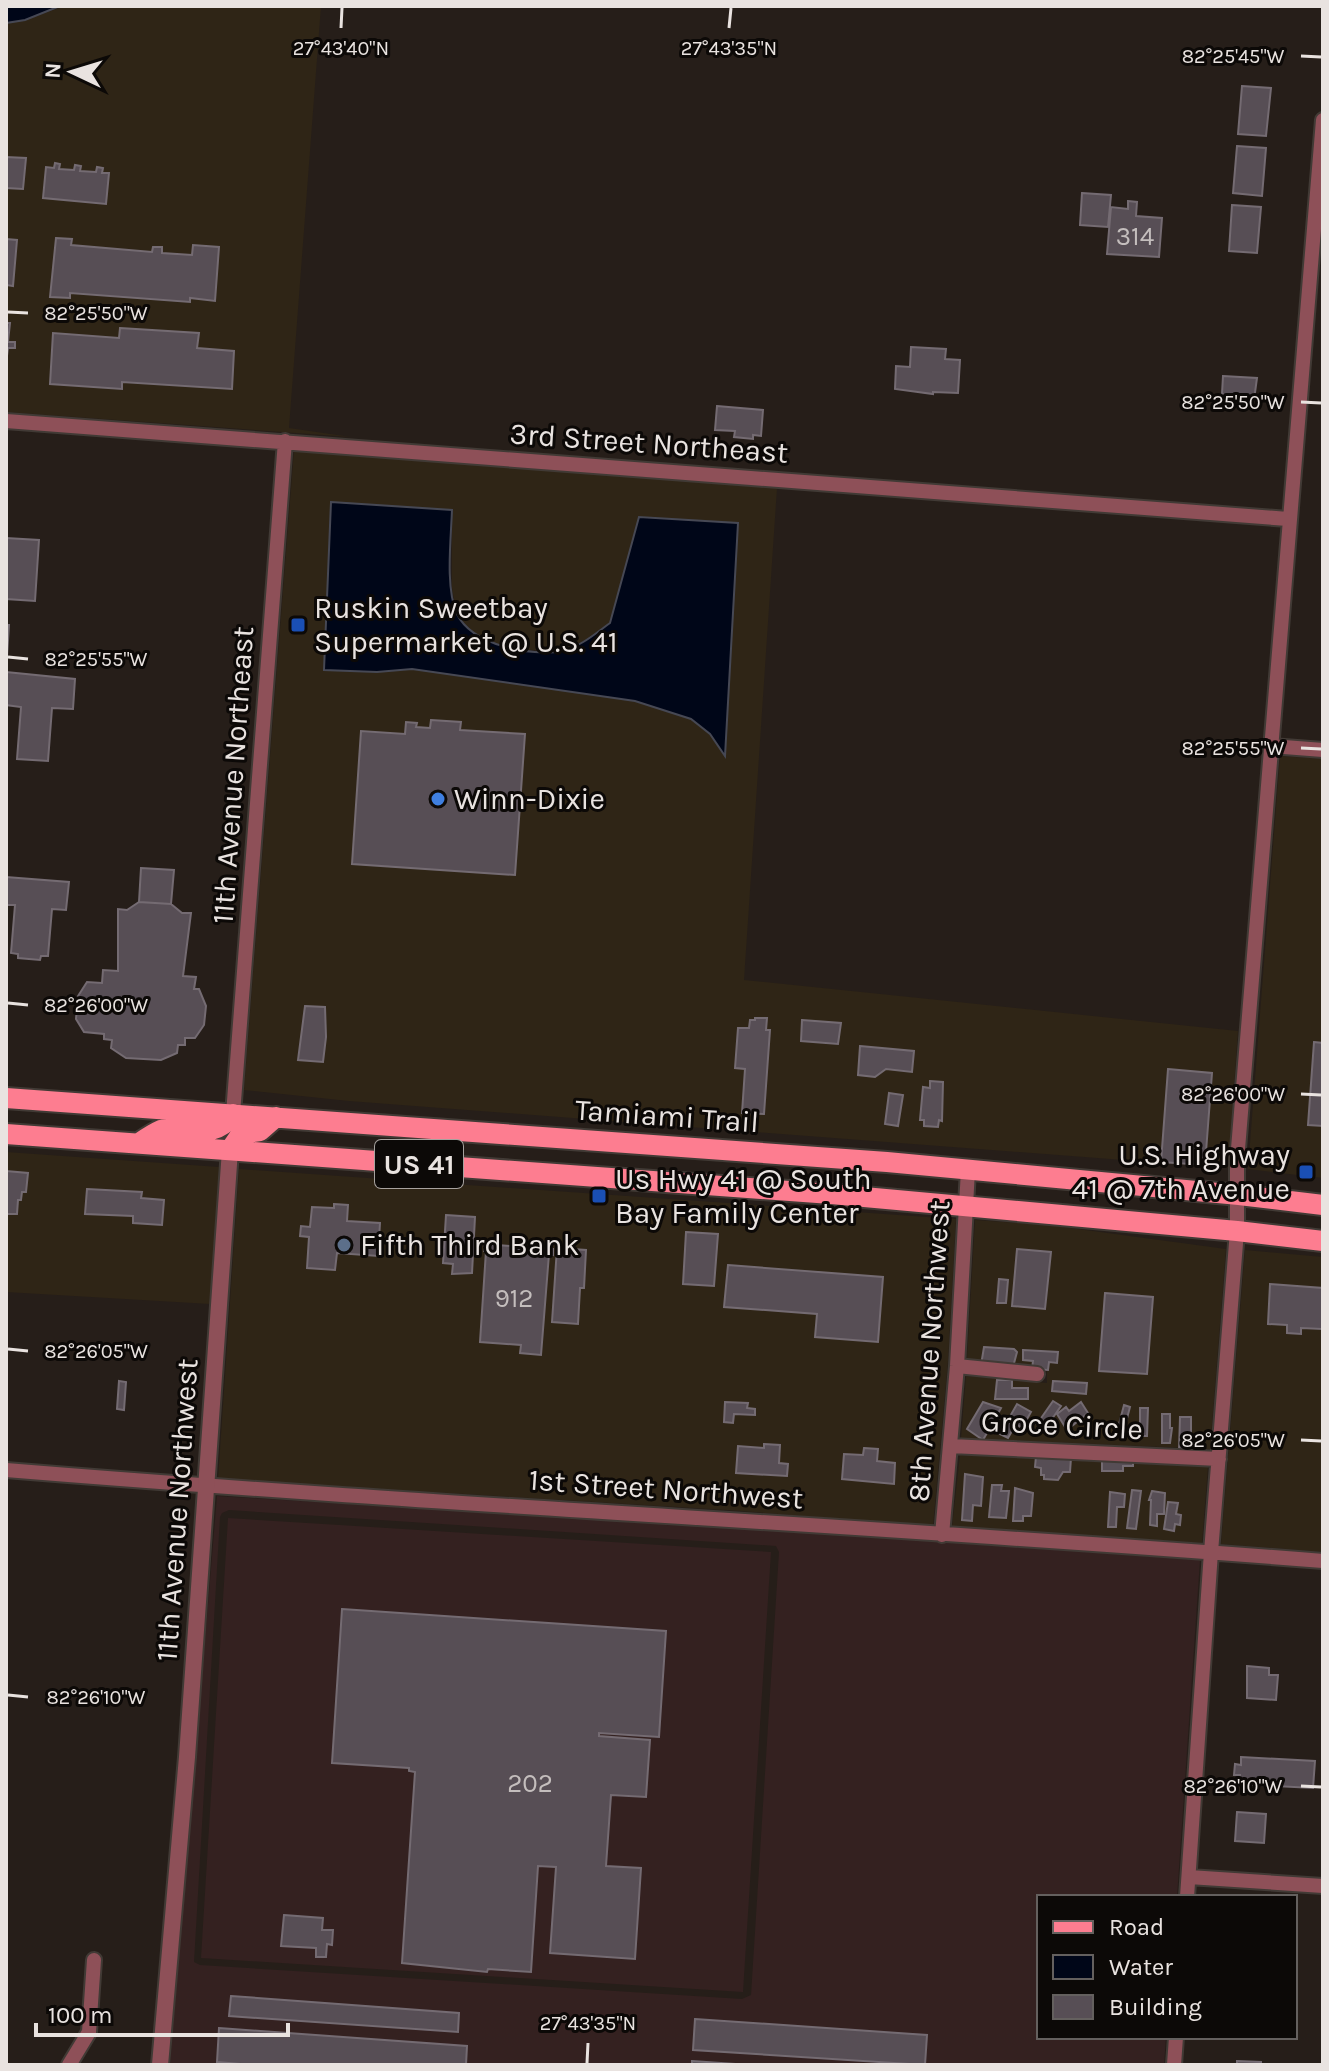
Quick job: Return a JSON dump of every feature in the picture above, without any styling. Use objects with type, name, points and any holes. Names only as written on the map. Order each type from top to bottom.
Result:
[{"type":"main road","name":"Tamiami Trail","points":[[6,1098],[968,1170],[1323,1205]]},
{"type":"main road","points":[[139,1143],[162,1130],[208,1131],[222,1125],[233,1114]]},
{"type":"main road","points":[[230,1150],[241,1134],[260,1131],[276,1117]]},
{"type":"main road","name":"US 41","points":[[6,1134],[966,1205],[1323,1241]]},
{"type":"street","points":[[1187,1895],[1237,1231],[1237,1161],[1323,120]]},
{"type":"street","name":"3rd Street Northeast","points":[[6,421],[1288,519]]},
{"type":"street","name":"11th Avenue Northeast","points":[[233,1114],[285,441]]},
{"type":"street","points":[[1271,746],[1323,750]]},
{"type":"street","name":"11th Avenue Northwest","points":[[160,2065],[208,1487],[230,1150]]},
{"type":"street","name":"8th Avenue Northwest","points":[[942,1535],[957,1366],[968,1170]]},
{"type":"street","points":[[957,1366],[1037,1374]]},
{"type":"street","name":"Groce Circle","points":[[951,1446],[1219,1459]]},
{"type":"street","name":"1st Street Northwest","points":[[6,1470],[208,1487],[726,1518],[1323,1561]]},
{"type":"street","points":[[1189,1877],[1323,1886]]},
{"type":"street","points":[[69,2065],[89,2032],[94,1960]]},
{"type":"street","points":[[1174,2065],[1176,2039]]},
{"type":"shaded area","points":[[65,6],[321,6],[289,428],[351,437],[6,412],[6,23]]},
{"type":"shaded area","points":[[294,450],[777,488],[744,980],[1238,1031],[1228,1168],[349,1101],[244,1090]],"holes":[[[452,510],[452,588],[457,614],[473,636],[497,645],[562,651],[610,623],[619,593],[724,730],[724,754],[710,734],[691,719],[635,701],[412,669],[377,672],[324,670]]]},
{"type":"shaded area","points":[[1280,756],[1323,759],[1323,1178],[1248,1169]]},
{"type":"shaded area","points":[[6,1152],[219,1167],[210,1304],[6,1292]]},
{"type":"shaded area","points":[[239,1169],[956,1219],[948,1361],[933,1526],[727,1510],[218,1479]]},
{"type":"shaded area","points":[[975,1220],[1048,1225],[1226,1249],[1210,1449],[961,1438],[966,1376],[1047,1383],[1047,1366],[967,1359]]},
{"type":"shaded area","points":[[1245,1250],[1323,1257],[1323,1552],[1221,1544]]},
{"type":"shaded area","points":[[960,1455],[1208,1467],[1202,1543],[952,1527]]},
{"type":"shaded area","points":[[217,1496],[1200,1560],[1177,1895],[1037,1895],[1037,2039],[1166,2039],[1164,2065],[170,2065]],"holes":[[[229,1510],[776,1546],[779,1552],[751,1995],[742,1999],[200,1965],[194,1962],[222,1513]]]},
{"type":"shaded area","points":[[228,1518],[771,1552],[743,1992],[201,1958]]},
{"type":"water","points":[[6,6],[60,6],[25,20],[6,23]]},
{"type":"water","points":[[331,502],[452,510],[450,577],[457,614],[475,634],[489,641],[535,652],[569,649],[610,623],[639,517],[738,523],[725,756],[710,734],[691,719],[635,701],[412,669],[377,672],[324,670]]},
{"type":"building","points":[[1242,86],[1271,88],[1266,136],[1238,134]]},
{"type":"building","points":[[1237,146],[1266,148],[1262,196],[1233,193]]},
{"type":"building","points":[[6,157],[26,158],[23,189],[6,188]]},
{"type":"building","points":[[55,163],[60,164],[59,169],[74,170],[75,165],[81,166],[80,171],[96,172],[97,167],[103,168],[102,173],[109,173],[106,204],[43,198],[46,167],[54,168]]},
{"type":"building","points":[[1082,193],[1111,195],[1108,227],[1080,225]]},
{"type":"building","points":[[1128,201],[1137,202],[1136,216],[1162,218],[1159,257],[1107,254],[1111,207],[1128,209]]},
{"type":"building","points":[[1232,205],[1261,207],[1257,253],[1229,251]]},
{"type":"building","points":[[56,238],[72,239],[71,245],[152,252],[153,247],[162,247],[162,253],[192,255],[193,245],[219,247],[215,301],[70,293],[70,298],[50,297]]},
{"type":"building","points":[[6,239],[17,240],[13,286],[6,285]]},
{"type":"building","points":[[6,323],[10,323],[8,342],[15,342],[15,348],[8,348],[7,356]]},
{"type":"building","points":[[120,328],[199,333],[197,348],[234,351],[232,389],[122,382],[122,389],[50,384],[53,333],[119,338]]},
{"type":"building","points":[[911,347],[946,349],[945,359],[960,360],[958,393],[933,394],[895,389],[896,366],[910,367]]},
{"type":"building","points":[[1223,376],[1257,378],[1254,400],[1222,394]]},
{"type":"building","points":[[717,406],[763,410],[761,436],[753,435],[753,439],[734,437],[735,431],[715,430]]},
{"type":"building","points":[[6,538],[39,540],[35,601],[6,599]]},
{"type":"building","points":[[6,625],[9,625],[7,656],[6,656]]},
{"type":"building","points":[[6,672],[75,679],[73,709],[52,708],[48,761],[17,759],[21,707],[6,705]]},
{"type":"building","name":"Winn-Dixie","points":[[431,720],[461,722],[460,730],[525,734],[515,875],[352,864],[361,731],[405,734],[406,722],[417,723],[416,727],[430,728]]},
{"type":"building","points":[[141,868],[174,870],[171,904],[139,902]]},
{"type":"building","points":[[6,877],[69,882],[66,910],[52,909],[48,956],[41,956],[40,960],[18,958],[18,954],[11,953],[15,905],[6,905]]},
{"type":"building","points":[[139,902],[171,904],[182,913],[191,913],[183,976],[196,977],[194,989],[199,989],[206,1006],[204,1025],[195,1038],[185,1038],[185,1045],[178,1045],[177,1053],[161,1060],[126,1058],[111,1048],[112,1040],[104,1039],[104,1034],[84,1032],[76,1019],[78,996],[87,982],[102,983],[103,970],[118,971],[118,909],[127,910]]},
{"type":"building","points":[[305,1006],[325,1007],[323,1062],[298,1060]]},
{"type":"building","points":[[767,1018],[766,1030],[770,1030],[764,1114],[742,1113],[745,1069],[735,1068],[738,1028],[749,1028],[750,1020]]},
{"type":"building","points":[[802,1020],[841,1023],[838,1044],[801,1041]]},
{"type":"building","points":[[1314,1042],[1323,1043],[1323,1126],[1308,1125]]},
{"type":"building","points":[[860,1046],[914,1051],[912,1072],[886,1069],[875,1077],[858,1075]]},
{"type":"building","points":[[1168,1069],[1212,1073],[1205,1165],[1161,1162]]},
{"type":"building","points":[[930,1081],[943,1082],[942,1121],[939,1120],[938,1127],[924,1126],[924,1120],[920,1120],[923,1087],[930,1088]]},
{"type":"building","points":[[889,1093],[903,1095],[898,1126],[885,1124]]},
{"type":"building","points":[[6,1171],[28,1173],[26,1192],[22,1192],[21,1200],[18,1200],[17,1214],[6,1214]]},
{"type":"building","points":[[87,1189],[142,1192],[141,1198],[164,1200],[162,1225],[133,1223],[133,1216],[85,1214]]},
{"type":"building","name":"Fifth Third Bank","points":[[334,1204],[348,1205],[347,1221],[380,1223],[378,1256],[337,1253],[335,1270],[307,1268],[309,1237],[300,1236],[301,1226],[310,1227],[312,1207],[334,1208]]},
{"type":"building","points":[[446,1215],[475,1217],[472,1273],[452,1274],[453,1264],[443,1263]]},
{"type":"building","points":[[686,1232],[718,1234],[714,1286],[683,1284]]},
{"type":"building","points":[[484,1244],[553,1249],[553,1255],[549,1254],[541,1355],[520,1353],[521,1345],[480,1342]]},
{"type":"building","points":[[557,1248],[586,1250],[578,1324],[552,1322]]},
{"type":"building","points":[[1017,1249],[1051,1252],[1045,1309],[1012,1306]]},
{"type":"building","points":[[728,1265],[883,1277],[878,1342],[815,1337],[817,1314],[724,1307]]},
{"type":"building","points":[[999,1279],[1008,1280],[1006,1303],[997,1303]]},
{"type":"building","points":[[1270,1284],[1323,1288],[1322,1329],[1301,1328],[1301,1334],[1287,1333],[1287,1325],[1268,1324]]},
{"type":"building","points":[[1105,1293],[1153,1297],[1147,1374],[1099,1371]]},
{"type":"building","points":[[984,1347],[1014,1349],[1017,1352],[1013,1367],[981,1365]]},
{"type":"building","points":[[1023,1350],[1058,1352],[1057,1363],[1049,1362],[1048,1370],[1032,1369],[1033,1361],[1023,1360]]},
{"type":"building","points":[[997,1380],[1012,1380],[1012,1388],[1028,1388],[1028,1399],[995,1399]]},
{"type":"building","points":[[119,1381],[126,1382],[124,1410],[117,1409]]},
{"type":"building","points":[[1053,1381],[1087,1383],[1086,1394],[1052,1391]]},
{"type":"building","points":[[1053,1401],[1061,1406],[1045,1429],[1037,1424]]},
{"type":"building","points":[[725,1402],[748,1403],[747,1408],[755,1409],[755,1415],[734,1414],[733,1423],[724,1422]]},
{"type":"building","points":[[983,1402],[1001,1408],[983,1440],[967,1429]]},
{"type":"building","points":[[1081,1402],[1088,1413],[1067,1430],[1057,1414],[1066,1407],[1069,1411]]},
{"type":"building","points":[[1017,1404],[1031,1412],[1022,1428],[1016,1424],[1008,1438],[1000,1434]]},
{"type":"building","points":[[1124,1405],[1130,1407],[1124,1430],[1118,1428]]},
{"type":"building","points":[[1140,1408],[1148,1408],[1147,1436],[1140,1436]]},
{"type":"building","points":[[1162,1414],[1170,1414],[1170,1443],[1162,1443]]},
{"type":"building","points":[[1180,1417],[1191,1417],[1191,1452],[1179,1451]]},
{"type":"building","points":[[764,1444],[780,1445],[779,1463],[788,1464],[787,1476],[736,1473],[738,1446],[764,1448]]},
{"type":"building","points":[[864,1448],[878,1449],[877,1461],[895,1463],[894,1484],[842,1479],[844,1454],[863,1455]]},
{"type":"building","points":[[1036,1456],[1071,1458],[1070,1472],[1063,1472],[1058,1480],[1044,1479],[1041,1468],[1035,1467]]},
{"type":"building","points":[[1102,1456],[1133,1456],[1133,1466],[1123,1466],[1123,1471],[1102,1471]]},
{"type":"building","points":[[965,1474],[983,1477],[981,1506],[973,1505],[972,1521],[962,1520]]},
{"type":"building","points":[[992,1485],[1002,1485],[1001,1491],[1009,1491],[1006,1518],[989,1517]]},
{"type":"building","points":[[1015,1488],[1033,1493],[1031,1516],[1023,1516],[1023,1521],[1013,1521]]},
{"type":"building","points":[[1132,1490],[1141,1491],[1136,1529],[1127,1528]]},
{"type":"building","points":[[1152,1491],[1165,1493],[1164,1514],[1157,1514],[1157,1526],[1150,1525],[1149,1500]]},
{"type":"building","points":[[1110,1492],[1125,1494],[1124,1507],[1117,1507],[1116,1527],[1108,1527]]},
{"type":"building","points":[[1168,1502],[1178,1503],[1176,1514],[1181,1515],[1180,1525],[1175,1524],[1174,1531],[1164,1529]]},
{"type":"building","points":[[342,1609],[666,1631],[659,1737],[599,1733],[599,1736],[650,1740],[646,1797],[611,1795],[606,1866],[641,1868],[635,1959],[550,1953],[556,1867],[538,1866],[531,1972],[488,1969],[487,1972],[402,1963],[415,1772],[409,1771],[409,1768],[332,1763]]},
{"type":"building","points":[[1247,1666],[1269,1668],[1269,1675],[1278,1675],[1276,1700],[1247,1698]]},
{"type":"building","points":[[1241,1757],[1315,1761],[1313,1788],[1240,1784],[1240,1775],[1234,1775],[1235,1764],[1241,1765]]},
{"type":"building","points":[[1237,1812],[1266,1814],[1264,1843],[1235,1841]]},
{"type":"building","points":[[284,1915],[323,1918],[322,1930],[333,1930],[332,1945],[327,1944],[326,1957],[316,1957],[316,1948],[281,1946]]},
{"type":"building","points":[[231,1996],[459,2013],[458,2032],[229,2016]]},
{"type":"building","points":[[695,2019],[927,2035],[925,2065],[693,2050]]},
{"type":"building","points":[[219,2028],[467,2046],[466,2065],[252,2065],[217,2062]]},
{"type":"building","points":[[692,2061],[750,2065],[692,2065]]},
{"type":"building","points":[[1237,2061],[1261,2062],[1261,2065],[1237,2065]]},
{"type":"place","name":"Ruskin Sweetbay Supermarket @ U.S. 41","points":[[298,625]]},
{"type":"place","name":"Winn-Dixie","points":[[438,799]]},
{"type":"place","name":"U.S. Highway 41 @ 7th Avenue","points":[[1306,1172]]},
{"type":"place","name":"Us Hwy 41 @ South Bay Family Center","points":[[599,1196]]},
{"type":"place","name":"Fifth Third Bank","points":[[344,1245]]}]
